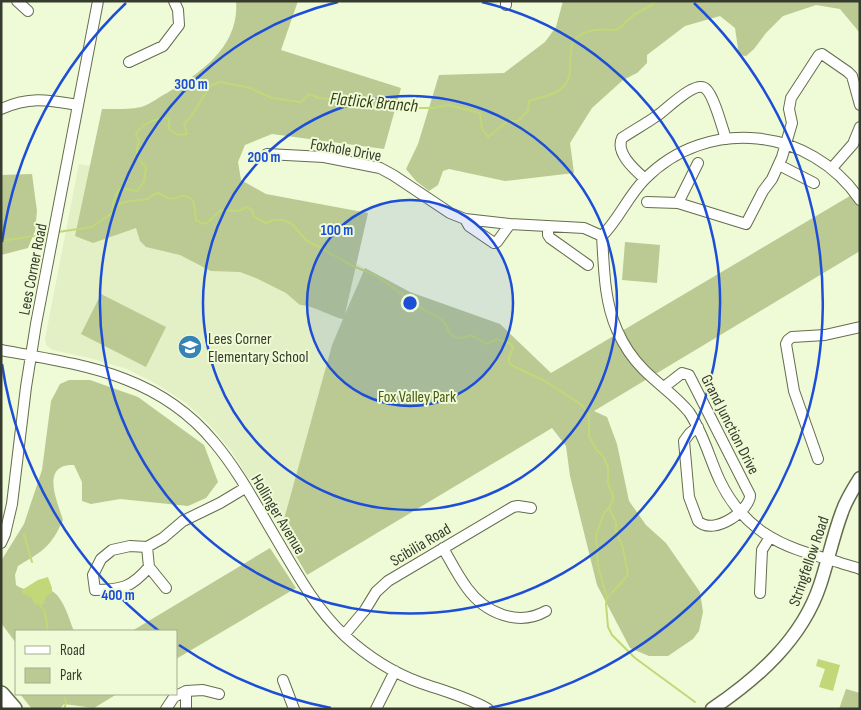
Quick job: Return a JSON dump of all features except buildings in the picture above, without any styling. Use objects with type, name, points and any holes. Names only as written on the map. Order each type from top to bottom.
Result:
[{"type":"highway","points":[[1,694],[14,709]]},
{"type":"main road","name":"Stringfellow Road","points":[[712,709],[742,688],[776,657],[804,620],[820,584],[842,510],[860,478]]},
{"type":"street","points":[[18,1],[28,11]]},
{"type":"street","name":"Lees Corner Road","points":[[1,542],[5,534],[15,488],[26,387],[98,1]]},
{"type":"street","points":[[129,62],[163,46],[179,25],[174,1]]},
{"type":"street","points":[[178,13],[187,1]]},
{"type":"street","points":[[647,202],[678,203],[746,224],[779,164],[792,123],[789,109],[791,98],[819,55],[822,54],[852,76],[860,105]]},
{"type":"street","points":[[645,179],[633,168],[620,148],[622,138],[659,114],[682,95],[700,86],[707,90],[718,114],[726,139]]},
{"type":"street","points":[[1,109],[32,99],[78,105]]},
{"type":"street","points":[[832,168],[853,144],[860,127]]},
{"type":"street","points":[[860,200],[832,168],[811,155],[786,144],[751,138],[726,139],[703,144],[685,151],[661,166],[645,179],[629,199],[617,219],[602,236],[607,296],[616,328],[636,361],[687,410],[706,441],[720,480],[730,499],[748,520],[770,536],[789,546],[860,569]]},
{"type":"street","name":"Foxhole Drive","points":[[267,154],[324,157],[380,168],[450,214],[465,219],[548,227],[584,228],[602,236]]},
{"type":"street","points":[[678,203],[698,163]]},
{"type":"street","points":[[779,164],[814,183]]},
{"type":"street","name":"Foxhole Drive","points":[[465,219],[469,226],[494,243],[497,242],[510,224]]},
{"type":"street","points":[[548,227],[550,238],[588,265]]},
{"type":"street","points":[[818,458],[794,391],[786,344],[792,337],[825,335],[860,327]]},
{"type":"street","name":"Hollinger Avenue","points":[[1,350],[106,372],[128,380],[162,397],[187,415],[209,436],[228,459],[315,602],[344,635],[369,656],[395,672],[420,683],[461,696],[488,709]]},
{"type":"street","name":"Grand Junction Drive","points":[[664,387],[678,374],[689,375],[750,495],[749,502],[740,511]]},
{"type":"street","points":[[698,427],[684,441],[689,497],[698,520],[705,526],[718,526],[740,511]]},
{"type":"street","points":[[149,566],[138,580],[124,588],[95,590],[93,575],[102,559],[112,550],[130,546],[147,547],[163,538],[183,521],[246,488]]},
{"type":"street","name":"Scibilia Road","points":[[344,635],[365,610],[381,586],[513,507],[531,508]]},
{"type":"street","points":[[760,593],[762,550],[770,536]]},
{"type":"street","points":[[147,547],[149,566],[166,588]]},
{"type":"street","points":[[443,548],[468,589],[481,603],[492,610],[510,617],[524,619],[546,611]]},
{"type":"street","points":[[376,709],[395,672]]},
{"type":"street","points":[[283,680],[294,709]]},
{"type":"street","points":[[166,709],[174,697],[186,691],[203,690],[219,694]]},
{"type":"street","points":[[186,691],[186,709]]},
{"type":"shaded area","name":"Lees Corner Elementary School","points":[[79,164],[229,187],[319,244],[365,268],[332,345],[281,530],[232,452],[209,424],[186,403],[155,383],[127,369],[53,350],[46,345],[45,339]]},
{"type":"shaded area","points":[[48,577],[52,593],[46,596],[44,604],[35,605],[31,597],[22,593],[22,590],[38,580]]},
{"type":"shaded area","points":[[818,659],[840,665],[833,691],[819,687],[825,669],[816,666]]},
{"type":"green space","name":"Fox Valley Park","points":[[236,1],[298,1],[281,50],[401,88],[384,149],[272,134],[245,145],[238,162],[241,180],[266,194],[368,213],[345,314],[365,268],[410,292],[500,324],[551,373],[860,190],[860,251],[594,411],[607,417],[617,444],[629,501],[646,525],[666,543],[700,592],[703,612],[699,631],[693,639],[668,656],[649,656],[630,648],[597,585],[570,476],[566,446],[552,428],[307,575],[281,530],[332,345],[343,319],[309,306],[300,305],[286,293],[240,272],[211,271],[180,255],[146,247],[140,241],[136,228],[93,243],[75,236],[102,109],[129,109],[144,106],[193,77],[225,45],[232,32],[236,17]]},
{"type":"green space","points":[[563,1],[860,1],[860,33],[840,9],[816,5],[783,16],[746,56],[739,55],[735,28],[720,16],[685,26],[647,55],[647,63],[637,73],[623,80],[592,108],[570,143],[574,173],[505,181],[449,169],[443,171],[438,185],[429,191],[416,181],[406,169],[418,144],[439,75],[504,73],[545,42],[556,27]]},
{"type":"green space","points":[[32,174],[37,211],[35,231],[28,248],[1,255],[1,175]]},
{"type":"green space","points":[[625,242],[660,245],[657,283],[622,280]]},
{"type":"green space","points":[[101,294],[166,327],[146,367],[81,334]]},
{"type":"green space","points":[[69,380],[90,380],[138,397],[204,445],[218,482],[206,498],[188,506],[120,499],[91,504],[82,501],[82,482],[74,465],[64,466],[57,471],[54,477],[55,494],[63,520],[45,548],[18,566],[15,575],[16,585],[26,589],[43,588],[55,593],[60,598],[74,630],[15,630],[15,642],[1,623],[1,561],[24,524],[42,470],[51,401],[60,384]]},
{"type":"green space","points":[[270,548],[296,588],[178,658],[178,630],[134,630]]},
{"type":"green space","points":[[846,689],[860,693],[860,709],[839,709]]},
{"type":"green space","points":[[21,695],[115,695],[94,708],[64,704],[60,709],[32,709]]},
{"type":"waterway","name":"Flatlick Branch","points":[[58,232],[92,227],[112,213],[114,199],[121,188],[137,191],[144,182],[146,167],[137,153],[139,141],[136,134],[139,130],[150,122],[169,118],[169,129],[178,135],[187,134],[184,124],[192,115],[210,86],[220,82],[250,88],[272,98],[301,102],[309,94],[319,98],[331,99],[386,99],[410,108],[433,108],[448,105],[480,113],[482,129],[488,137],[508,121],[518,121],[528,111],[529,101],[552,94],[564,86],[569,76],[572,45],[575,39],[591,31],[617,30],[635,14],[652,5],[655,1]]},
{"type":"waterway","points":[[113,207],[124,202],[148,199],[158,193],[171,199],[186,196],[194,204],[196,220],[203,224],[221,210],[238,211],[247,207],[252,210],[254,217],[266,223],[274,220],[283,220],[292,224],[306,240],[353,266],[377,276],[421,308],[439,318],[455,337],[463,338],[471,335],[487,344],[497,339],[511,344],[513,348],[509,357],[511,365],[543,380],[582,405],[589,415],[589,436],[608,467],[608,484],[613,500],[604,513],[596,536],[598,566],[607,598],[608,627],[612,635],[635,658],[695,702]]},
{"type":"waterway","name":"Flatlick Branch","points":[[1,241],[48,234]]},
{"type":"waterway","points":[[608,597],[628,575],[623,548],[616,531],[616,522],[609,508]]},
{"type":"waterway","points":[[24,534],[32,562]]},
{"type":"waterway","points":[[40,605],[45,612],[48,630]]},
{"type":"waterway","points":[[64,709],[65,698]]},
{"type":"place","name":"Lees Corner Elementary School","points":[[190,347]]}]
